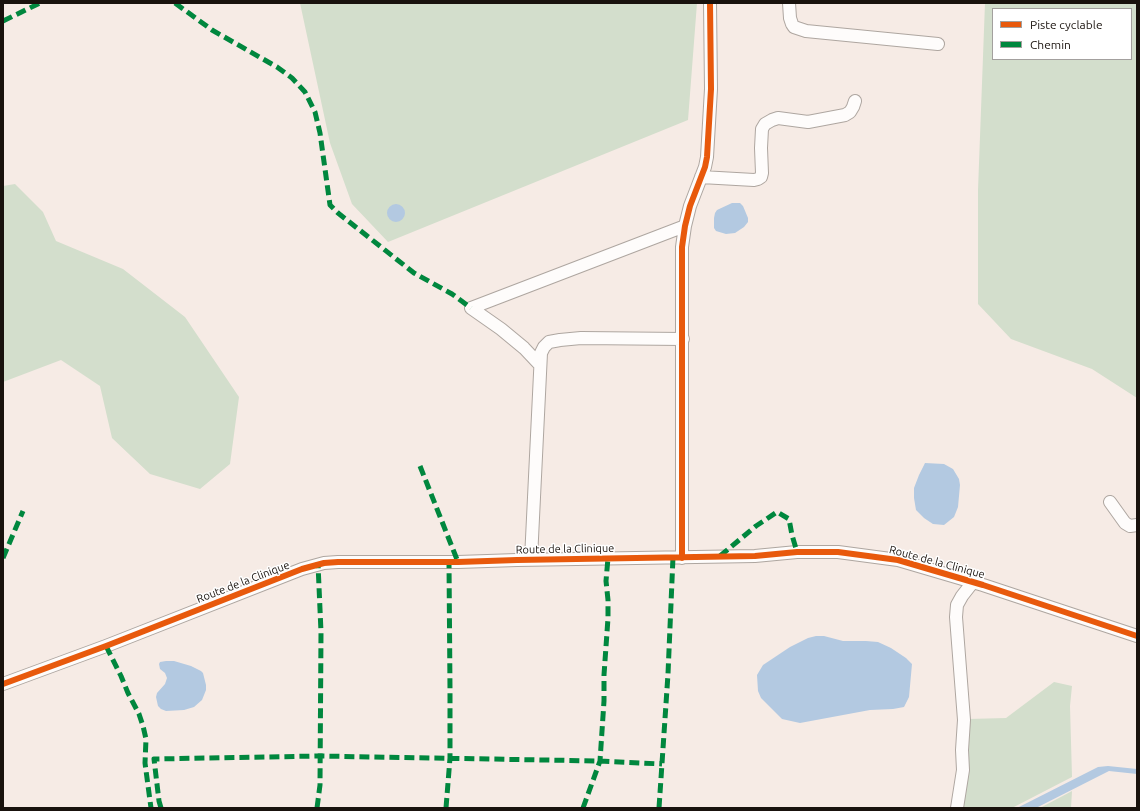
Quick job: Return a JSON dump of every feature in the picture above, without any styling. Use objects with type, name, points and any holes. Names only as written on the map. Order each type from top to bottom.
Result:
[{"type":"street","points":[[682,558],[682,246],[690,206],[705,168],[711,89],[710,3]]},
{"type":"street","points":[[789,3],[792,24],[794,27],[806,31],[938,44]]},
{"type":"street","points":[[701,177],[754,180],[761,178],[762,130],[765,124],[778,118],[808,122],[845,115],[850,112],[855,101]]},
{"type":"street","points":[[540,365],[524,348],[501,329],[470,308],[685,226]]},
{"type":"street","points":[[531,560],[540,365],[541,353],[544,347],[549,342],[581,338],[683,339]]},
{"type":"street","points":[[1110,502],[1125,523],[1130,526],[1137,525]]},
{"type":"street","name":"Route de la Clinique","points":[[3,684],[313,565],[338,562],[458,562],[682,558],[755,556],[797,552],[838,552],[898,560],[973,582],[1137,636]]},
{"type":"street","points":[[957,808],[963,770],[962,750],[964,720],[956,617],[957,605],[973,582]]},
{"type":"green space","points":[[300,3],[697,3],[688,120],[388,242],[352,204],[330,143]]},
{"type":"green space","points":[[985,3],[1137,3],[1137,398],[1092,369],[1011,339],[978,304],[978,190]]},
{"type":"green space","points":[[15,184],[43,212],[56,241],[123,269],[185,317],[239,397],[230,464],[200,489],[150,474],[112,438],[100,386],[61,360],[3,382],[3,186]]},
{"type":"green space","points":[[1054,682],[1072,686],[1070,706],[1072,777],[1012,808],[963,808],[969,769],[968,719],[1006,718]]},
{"type":"green space","points":[[1072,791],[1071,808],[1040,808]]},
{"type":"water","points":[[732,203],[740,203],[743,206],[748,222],[744,227],[735,233],[726,234],[716,231],[714,228],[715,213],[717,210]]},
{"type":"water","points":[[396,204],[402,207],[405,213],[402,219],[396,222],[390,219],[387,213],[390,207]]},
{"type":"water","points":[[925,463],[944,464],[953,469],[959,479],[960,485],[958,507],[954,517],[944,525],[933,524],[916,510],[914,488]]},
{"type":"water","points":[[824,636],[843,641],[878,642],[891,648],[906,658],[912,664],[909,697],[904,707],[870,710],[800,723],[782,719],[761,698],[758,691],[757,675],[763,665],[790,647],[808,638]]},
{"type":"water","points":[[174,661],[191,666],[203,673],[206,690],[202,700],[194,707],[184,710],[166,711],[158,706],[156,697],[157,693],[165,684],[167,678],[165,673],[160,669],[159,664],[160,662]]},
{"type":"water","points":[[1108,766],[1137,769],[1137,774],[1109,771],[1036,808],[1017,808],[1098,767]]},
{"type":"marked path","points":[[3,21],[40,3]]},
{"type":"marked path","points":[[175,3],[212,30],[277,67],[292,78],[305,92],[315,112],[320,133],[330,205],[414,273],[452,294],[471,308]]},
{"type":"marked path","points":[[420,466],[458,562]]},
{"type":"marked path","points":[[3,558],[23,511]]},
{"type":"marked path","points":[[720,556],[756,526],[777,512],[789,519],[797,552]]},
{"type":"marked path","points":[[659,808],[668,674],[673,557]]},
{"type":"marked path","points":[[583,808],[600,761],[608,618],[606,581],[608,558]]},
{"type":"marked path","points":[[446,808],[450,758],[449,562]]},
{"type":"marked path","points":[[317,808],[320,785],[321,632],[318,564]]},
{"type":"marked path","points":[[106,646],[139,714],[143,726],[146,739],[145,763],[151,808]]},
{"type":"marked path","points":[[161,808],[154,759],[319,756],[600,761],[662,764]]},
{"type":"cycle path","points":[[682,558],[682,247],[690,206],[705,167],[707,157],[711,89],[710,3]]},
{"type":"cycle path","points":[[3,684],[106,646],[302,569],[324,563],[338,562],[458,562],[755,556],[797,552],[838,552],[898,560],[983,585],[1137,636]]}]
